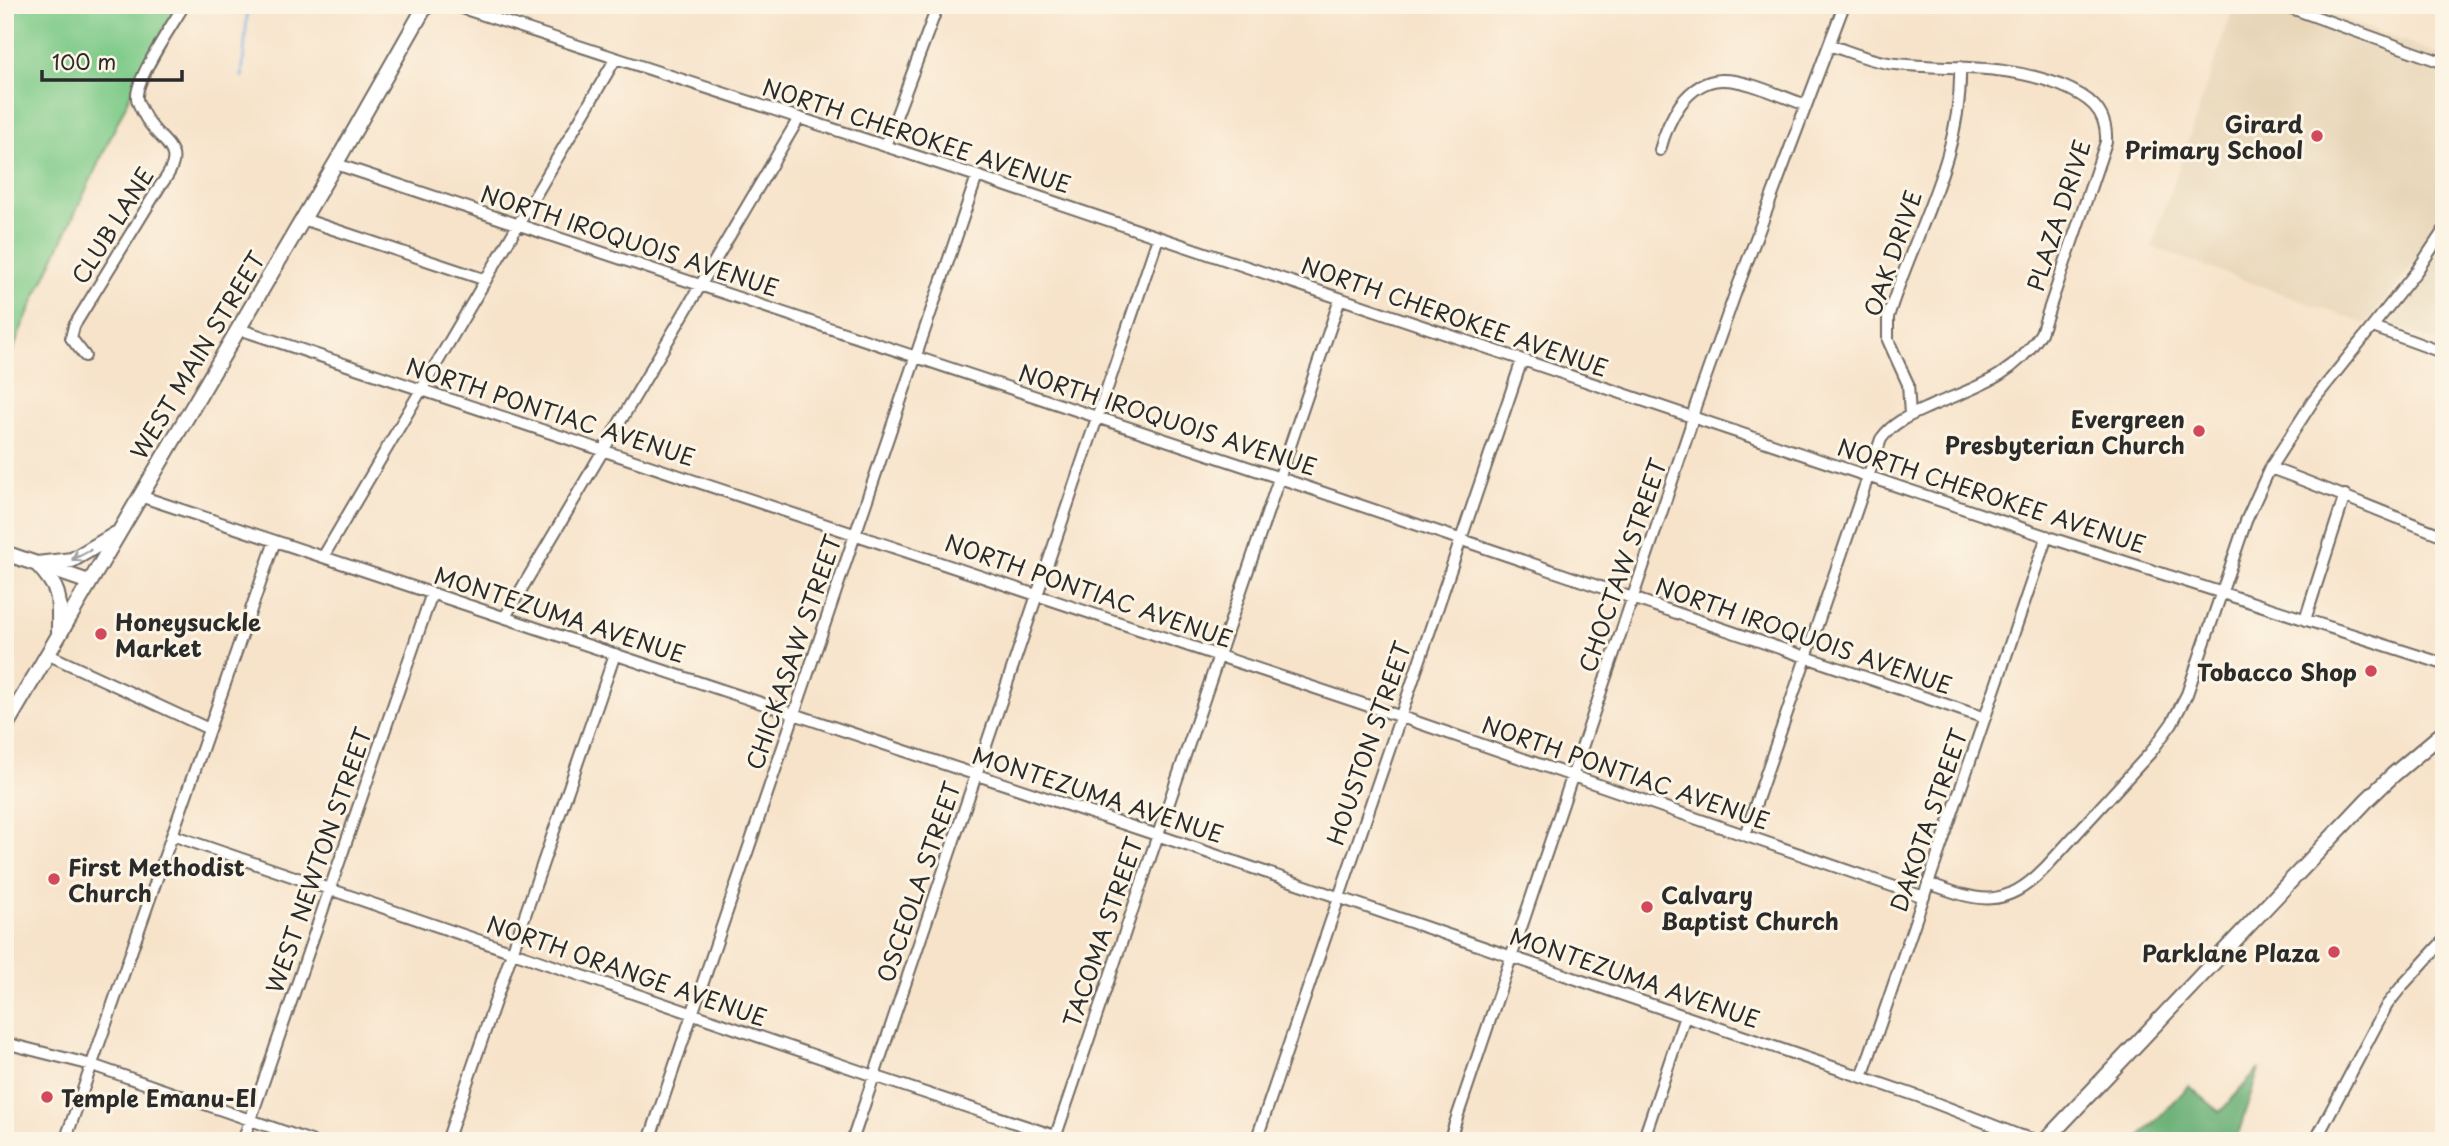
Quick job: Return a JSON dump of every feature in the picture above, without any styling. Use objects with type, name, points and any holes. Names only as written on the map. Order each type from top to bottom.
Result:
[{"type":"main road","name":"WEST MAIN STREET","points":[[5,727],[336,164],[426,5]]},
{"type":"main road","points":[[37,564],[72,560],[119,532]]},
{"type":"main road","points":[[5,553],[89,582]]},
{"type":"main road","points":[[37,564],[57,587],[58,634]]},
{"type":"main road","points":[[2042,1141],[2367,800],[2444,732]]},
{"type":"street","name":"CLUB LANE","points":[[85,356],[71,338],[74,326],[170,173],[174,162],[171,148],[150,127],[136,99],[140,82],[184,5]]},
{"type":"street","name":"NORTH CHEROKEE AVENUE","points":[[453,5],[977,176],[2047,536],[2444,664]]},
{"type":"street","points":[[885,146],[937,5]]},
{"type":"street","name":"CHOCTAW STREET","points":[[1449,1141],[1735,294],[1844,5]]},
{"type":"street","points":[[2283,5],[2444,64]]},
{"type":"street","name":"PLAZA DRIVE","points":[[1829,45],[1885,63],[2002,69],[2024,73],[2081,93],[2098,108],[2107,130],[2106,142],[2041,333],[2032,348],[2021,361],[1995,380],[1910,415]]},
{"type":"street","points":[[323,557],[616,58]]},
{"type":"street","name":"OAK DRIVE","points":[[1910,415],[1908,384],[1888,340],[1888,317],[1952,143],[1959,105],[1960,67]]},
{"type":"street","points":[[1660,149],[1671,117],[1692,92],[1705,84],[1721,80],[1735,82],[1806,105]]},
{"type":"street","points":[[505,617],[799,118]]},
{"type":"street","name":"NORTH IROQUOIS AVENUE","points":[[336,164],[1097,417],[1984,719]]},
{"type":"street","name":"CHICKASAW STREET","points":[[649,1141],[977,176]]},
{"type":"street","points":[[303,219],[486,280]]},
{"type":"street","points":[[1928,883],[1969,897],[1986,899],[2014,893],[2034,878],[2151,752],[2172,723],[2187,694],[2246,521],[2270,468],[2313,401],[2416,272],[2444,230]]},
{"type":"street","name":"OSCEOLA STREET","points":[[852,1141],[1158,238]]},
{"type":"street","name":"TACOMA STREET","points":[[1055,1138],[1340,299]]},
{"type":"street","points":[[2373,327],[2444,353]]},
{"type":"street","name":"NORTH PONTIAC AVENUE","points":[[239,329],[1399,716],[1924,897]]},
{"type":"street","name":"HOUSTON STREET","points":[[1256,1141],[1522,360]]},
{"type":"street","points":[[1745,835],[1881,439],[1896,423],[1910,415]]},
{"type":"street","points":[[2270,468],[2345,495],[2375,510],[2444,536]]},
{"type":"street","points":[[2305,620],[2345,495]]},
{"type":"street","name":"MONTEZUMA AVENUE","points":[[139,496],[1157,835],[1862,1077],[2018,1135],[2042,1141]]},
{"type":"street","name":"DAKOTA STREET","points":[[1862,1077],[2047,536]]},
{"type":"street","points":[[65,1141],[275,541]]},
{"type":"street","name":"WEST NEWTON STREET","points":[[243,1141],[432,593]]},
{"type":"street","points":[[47,654],[209,729]]},
{"type":"street","points":[[447,1141],[615,654]]},
{"type":"street","name":"NORTH ORANGE AVENUE","points":[[172,835],[1070,1141]]},
{"type":"street","points":[[2315,1141],[2387,1005],[2444,940]]},
{"type":"street","points":[[1643,1141],[1685,1016]]},
{"type":"street","points":[[5,1044],[92,1065],[311,1141]]},
{"type":"shaded area","name":"Girard Primary School","points":[[2234,5],[2305,5],[2444,56],[2444,217],[2406,274],[2366,324],[2152,247]]},
{"type":"shaded area","points":[[2444,246],[2444,344],[2396,327],[2389,320]]},
{"type":"green space","points":[[5,5],[177,5],[150,53],[23,324],[5,372]]},
{"type":"green space","points":[[2259,1069],[2236,1141],[2136,1141],[2189,1086],[2220,1112]]},
{"type":"waterway","points":[[242,77],[248,5]]},
{"type":"place","name":"Girard Primary School","points":[[2317,136]]},
{"type":"place","name":"Evergreen Presbyterian Church","points":[[2199,431]]},
{"type":"place","name":"Honeysuckle Market","points":[[101,634]]},
{"type":"place","name":"Tobacco Shop","points":[[2371,671]]},
{"type":"place","name":"First Methodist Church","points":[[54,879]]},
{"type":"place","name":"Calvary Baptist Church","points":[[1647,907]]},
{"type":"place","name":"Parklane Plaza","points":[[2334,952]]},
{"type":"place","name":"Temple Emanu-El","points":[[47,1097]]}]
